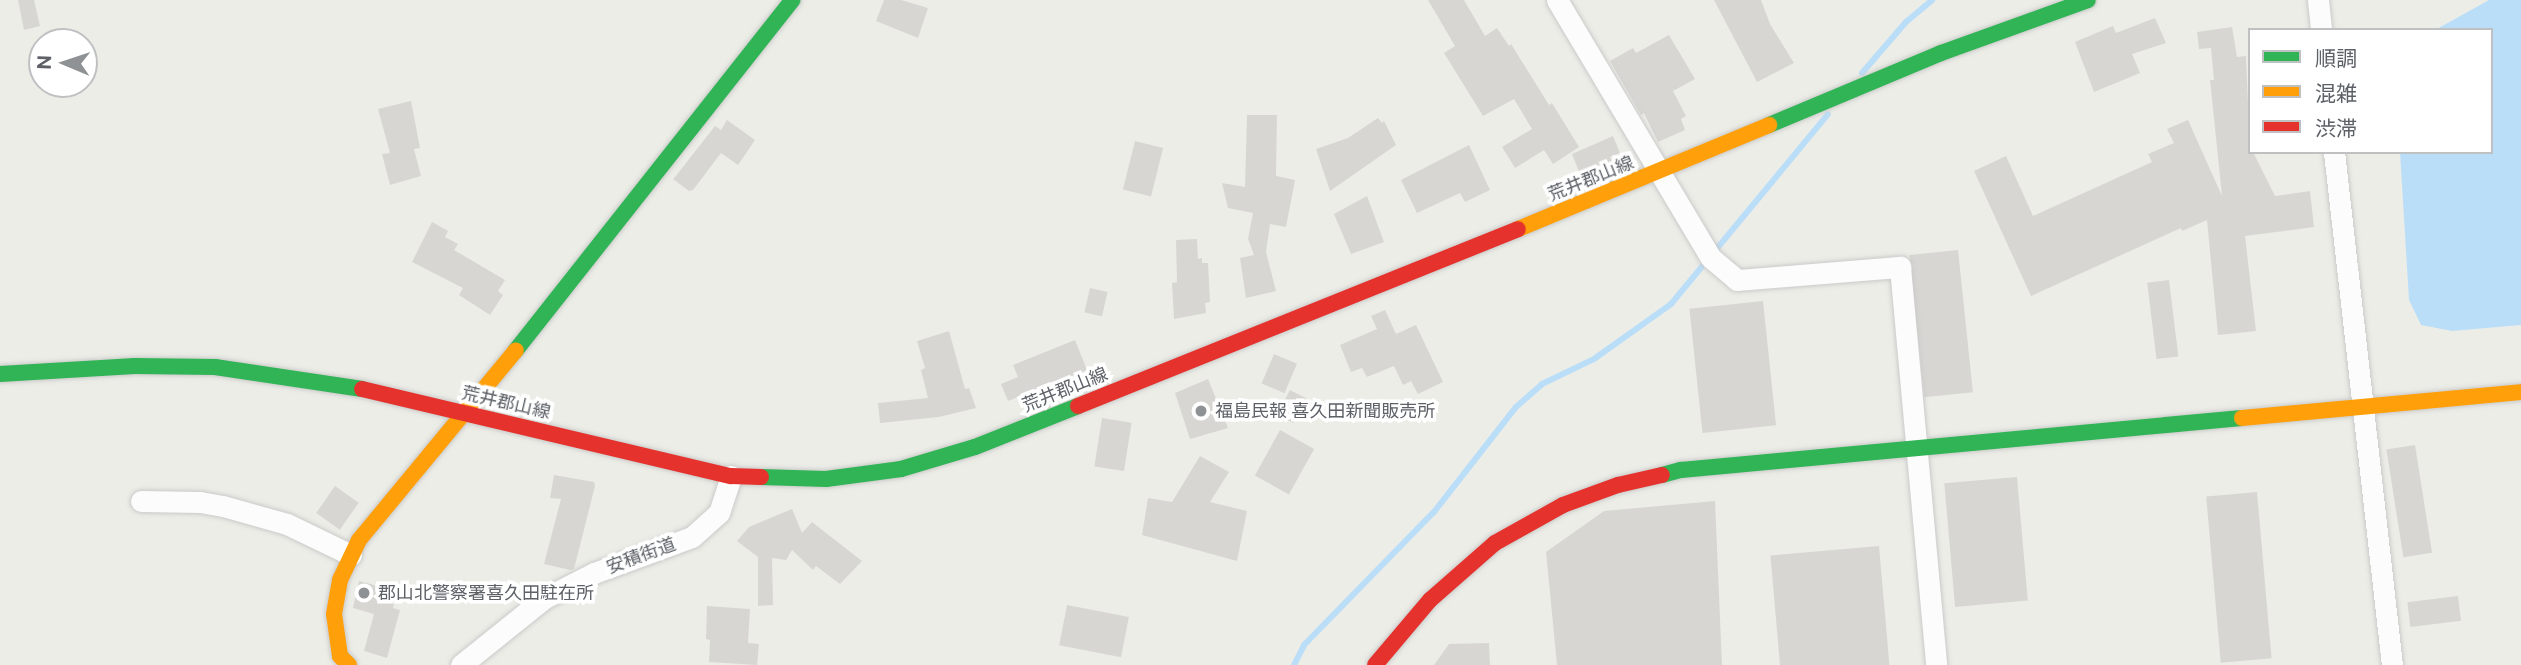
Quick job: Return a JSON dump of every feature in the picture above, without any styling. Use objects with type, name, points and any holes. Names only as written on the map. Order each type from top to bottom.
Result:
[{"type":"main road","points":[[340,660],[334,614],[340,580],[359,540],[420,464],[466,413],[792,0]]},
{"type":"main road","name":"荒井郡山線","points":[[0,373],[135,366],[215,367],[371,390],[731,476],[826,479],[901,469],[975,447],[1659,172],[1941,53],[2088,0]]},
{"type":"main road","points":[[1375,665],[1403,628],[1430,600],[1495,543],[1563,505],[1600,490],[1681,470],[2521,392]]},
{"type":"street","points":[[1557,0],[1711,258],[1737,281],[1900,267],[1936,665]]},
{"type":"street","points":[[2318,0],[2321,28]]},
{"type":"street","points":[[2334,154],[2392,665]]},
{"type":"street","name":"安積街道","points":[[461,665],[543,599],[594,573],[692,537],[719,513],[731,476]]},
{"type":"street","points":[[141,501],[200,502],[223,506],[288,524],[351,555]]},
{"type":"water","points":[[2489,0],[2521,0],[2521,325],[2452,331],[2421,325],[2409,300],[2400,154],[2493,154],[2493,28],[2439,28]]},
{"type":"building","points":[[18,0],[34,0],[40,26],[24,30]]},
{"type":"building","points":[[884,0],[901,0],[928,8],[918,38],[876,21]]},
{"type":"building","points":[[1428,0],[1464,0],[1485,36],[1497,28],[1509,46],[1511,44],[1549,105],[1552,103],[1579,147],[1553,164],[1544,150],[1515,168],[1502,147],[1532,129],[1514,99],[1483,116],[1444,53],[1455,46]]},
{"type":"building","points":[[1714,0],[1761,0],[1770,24],[1794,63],[1757,82]]},
{"type":"building","points":[[2155,18],[2166,43],[2132,54],[2140,73],[2094,92],[2075,42],[2113,26],[2116,33]]},
{"type":"building","points":[[2232,27],[2237,57],[2246,56],[2248,154],[2254,154],[2275,196],[2310,191],[2314,227],[2245,236],[2256,331],[2218,335],[2207,220],[2182,231],[2181,228],[2031,296],[1974,171],[2006,156],[2033,216],[2152,162],[2148,154],[2174,143],[2167,129],[2188,120],[2222,196],[2210,80],[2214,80],[2211,48],[2199,49],[2197,32]]},
{"type":"building","points":[[1669,35],[1695,79],[1673,91],[1686,116],[1681,119],[1685,130],[1658,142],[1644,113],[1641,115],[1610,61],[1633,48],[1636,53]]},
{"type":"building","points":[[411,101],[420,148],[414,149],[421,176],[390,185],[382,154],[390,153],[378,109]]},
{"type":"building","points":[[1247,115],[1277,115],[1276,176],[1295,180],[1286,227],[1270,224],[1266,252],[1276,291],[1246,298],[1240,258],[1254,255],[1248,239],[1253,213],[1228,208],[1222,183],[1245,187]]},
{"type":"building","points":[[1378,118],[1382,123],[1384,121],[1396,145],[1330,191],[1316,149],[1348,138]]},
{"type":"building","points":[[727,120],[755,140],[738,165],[721,153],[693,190],[689,191],[673,179],[715,126],[721,130]]},
{"type":"building","points":[[1613,136],[1620,153],[1610,157],[1614,166],[1582,179],[1572,154]]},
{"type":"building","points":[[1135,141],[1163,148],[1151,197],[1123,190]]},
{"type":"building","points":[[1469,145],[1490,190],[1465,202],[1460,193],[1417,213],[1401,180]]},
{"type":"building","points":[[1367,196],[1384,242],[1351,254],[1334,214]]},
{"type":"building","points":[[432,222],[448,231],[445,237],[458,244],[454,250],[505,280],[498,291],[503,295],[490,315],[459,295],[463,288],[412,262]]},
{"type":"building","points":[[1197,239],[1198,259],[1202,258],[1202,263],[1208,263],[1210,302],[1205,303],[1206,313],[1174,319],[1172,283],[1177,282],[1176,240]]},
{"type":"building","points":[[1958,250],[1973,392],[1924,397],[1909,255]]},
{"type":"building","points":[[2169,280],[2178,356],[2157,359],[2147,283]]},
{"type":"building","points":[[1090,288],[1108,292],[1102,316],[1084,312]]},
{"type":"building","points":[[1763,301],[1776,425],[1702,433],[1689,309]]},
{"type":"building","points":[[1385,310],[1396,334],[1416,325],[1443,382],[1418,394],[1411,381],[1403,385],[1394,366],[1367,377],[1362,368],[1351,372],[1340,345],[1377,329],[1371,316]]},
{"type":"building","points":[[949,331],[965,389],[969,388],[976,408],[939,417],[880,423],[878,403],[928,398],[921,370],[925,368],[917,341]]},
{"type":"building","points":[[1075,340],[1087,370],[1008,401],[1001,384],[1018,377],[1013,365]]},
{"type":"building","points":[[1274,354],[1297,364],[1285,393],[1261,383]]},
{"type":"building","name":"福島民報 喜久田新聞販売所","points":[[1208,379],[1228,428],[1190,439],[1175,393]]},
{"type":"building","points":[[1290,390],[1306,398],[1293,423],[1277,415]]},
{"type":"building","points":[[1102,418],[1132,423],[1124,471],[1094,466]]},
{"type":"building","points":[[1280,430],[1314,449],[1289,494],[1255,475]]},
{"type":"building","points":[[2415,445],[2432,553],[2403,557],[2386,450]]},
{"type":"building","points":[[1200,456],[1229,472],[1210,502],[1247,511],[1237,561],[1142,535],[1148,498],[1172,502]]},
{"type":"building","points":[[554,475],[594,482],[595,486],[574,569],[570,570],[544,564],[561,499],[550,498]]},
{"type":"building","points":[[2017,477],[2028,601],[1955,607],[1944,483]]},
{"type":"building","points":[[335,486],[359,503],[340,530],[316,513]]},
{"type":"building","points":[[2257,492],[2272,658],[2221,663],[2206,496]]},
{"type":"building","points":[[1715,501],[1722,665],[1557,665],[1546,552],[1604,511]]},
{"type":"building","points":[[792,509],[802,533],[812,522],[862,561],[840,584],[816,566],[813,570],[792,550],[786,560],[772,558],[773,605],[758,606],[758,557],[737,541],[749,527]]},
{"type":"building","points":[[1879,546],[1889,665],[1780,665],[1770,555]]},
{"type":"building","points":[[359,581],[397,591],[393,608],[400,610],[387,658],[364,651],[374,614],[353,608]]},
{"type":"building","points":[[2458,596],[2461,621],[2410,627],[2407,602]]},
{"type":"building","points":[[1067,605],[1129,617],[1121,657],[1059,645]]},
{"type":"building","points":[[707,606],[750,609],[748,643],[759,644],[757,665],[709,662],[710,640],[706,639]]},
{"type":"building","points":[[1489,643],[1490,665],[1434,665],[1449,644]]},
{"type":"waterway","points":[[1862,73],[1906,22],[1932,0]]},
{"type":"waterway","points":[[1294,665],[1304,645],[1434,512],[1516,407],[1542,384],[1594,359],[1671,304],[1828,114]]},
{"type":"traffic: fast","points":[[516,350],[792,0]]},
{"type":"traffic: fast","points":[[1769,125],[1941,53],[2088,0]]},
{"type":"traffic: fast","points":[[0,374],[135,366],[215,367],[362,389]]},
{"type":"traffic: fast","points":[[761,477],[826,479],[901,469],[975,447],[1078,406]]},
{"type":"traffic: fast","points":[[1662,475],[1681,470],[2242,418]]},
{"type":"traffic: slow","points":[[1518,229],[1769,125]]},
{"type":"traffic: slow","points":[[349,665],[340,656],[334,614],[340,580],[359,540],[516,350]]},
{"type":"traffic: slow","points":[[2242,418],[2521,392]]},
{"type":"traffic: jam","points":[[1078,406],[1518,229]]},
{"type":"traffic: jam","points":[[362,389],[731,476],[761,477]]},
{"type":"traffic: jam","points":[[1375,665],[1430,600],[1495,543],[1563,505],[1618,485],[1662,475]]},
{"type":"place","name":"福島民報 喜久田新聞販売所","points":[[1201,411]]},
{"type":"place","name":"郡山北警察署喜久田駐在所","points":[[364,593]]}]
